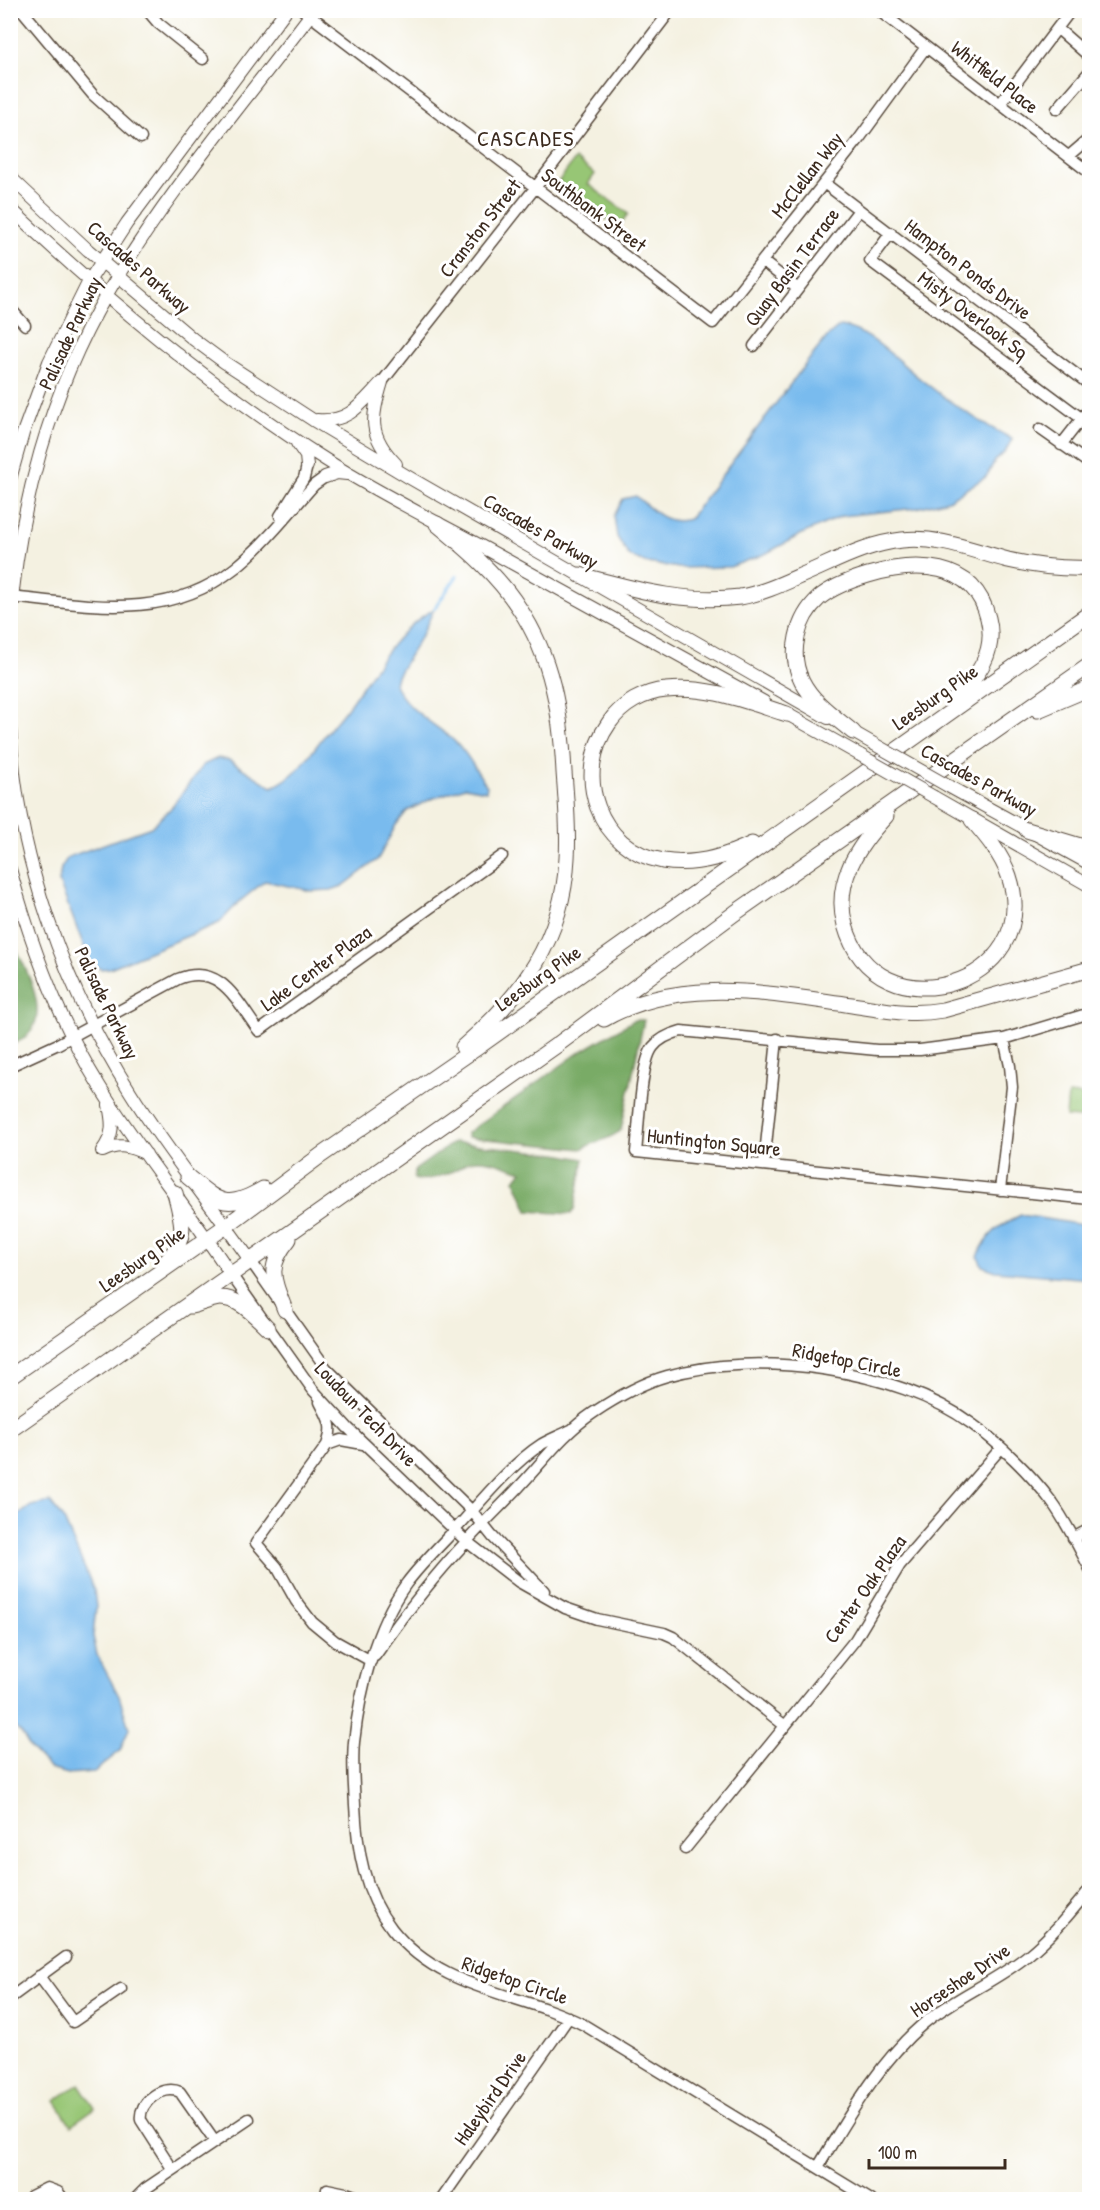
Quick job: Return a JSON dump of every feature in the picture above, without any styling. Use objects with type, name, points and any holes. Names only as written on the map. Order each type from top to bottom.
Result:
[{"type":"highway","points":[[405,1098],[487,1026],[519,990],[537,962],[551,933],[559,908],[567,860],[568,838],[560,712],[553,680],[543,654],[532,629],[506,590],[475,556],[437,524]]},
{"type":"highway","points":[[580,575],[662,596],[711,599],[741,597],[802,576],[854,551],[882,543],[912,540],[952,543],[1030,564],[1089,568]]},
{"type":"highway","points":[[853,732],[816,700],[801,680],[795,651],[800,625],[819,598],[833,589],[857,578],[881,571],[917,566],[949,572],[966,583],[982,602],[987,612],[991,633],[988,653],[980,671],[922,731]]},
{"type":"highway","name":"Leesburg Pike","points":[[10,1377],[208,1239],[320,1156],[1089,612]]},
{"type":"highway","points":[[10,1430],[557,1045],[735,913],[1011,722],[1089,665]]},
{"type":"highway","points":[[1011,722],[1089,688]]},
{"type":"highway","points":[[786,714],[710,692],[681,689],[656,691],[625,706],[606,727],[594,752],[591,782],[597,808],[610,829],[634,850],[662,861],[691,861],[724,856],[799,818]]},
{"type":"highway","points":[[904,796],[855,854],[848,867],[842,901],[847,930],[861,957],[884,976],[902,984],[931,988],[960,982],[978,972],[992,959],[1008,934],[1013,904],[1009,875],[996,850],[972,820]]},
{"type":"highway","points":[[1027,830],[1089,849]]},
{"type":"highway","points":[[557,1045],[612,1014],[639,1003],[679,994],[753,991],[894,1012],[924,1013],[943,1010],[1089,969]]},
{"type":"highway","points":[[188,1177],[212,1196],[224,1201],[238,1202],[320,1156]]},
{"type":"highway","points":[[153,1276],[176,1251],[180,1242],[183,1227],[175,1193]]},
{"type":"highway","points":[[285,1310],[274,1282],[273,1268],[282,1248],[300,1226]]},
{"type":"highway","points":[[179,1310],[218,1298],[229,1299],[247,1310],[268,1328]]},
{"type":"main road","name":"Palisade Parkway","points":[[10,479],[39,388],[67,323],[89,281],[148,195],[286,10]]},
{"type":"main road","name":"Palisade Parkway","points":[[10,623],[11,597],[25,515],[45,438],[75,359],[106,295],[163,209],[309,12]]},
{"type":"main road","name":"Cascades Parkway","points":[[10,177],[118,276],[216,357],[313,420],[853,732],[1089,864]]},
{"type":"main road","name":"Cascades Parkway","points":[[10,208],[89,281],[187,362],[292,437],[349,474],[860,755],[1089,886]]},
{"type":"main road","points":[[313,420],[340,419],[360,405],[382,382]]},
{"type":"main road","points":[[382,382],[375,406],[374,433],[386,454],[410,478]]},
{"type":"main road","points":[[292,437],[306,456],[307,466]]},
{"type":"main road","points":[[325,477],[337,473],[349,474]]},
{"type":"main road","name":"Palisade Parkway","points":[[10,728],[16,783],[30,856],[60,950],[93,1024],[130,1093],[188,1177],[250,1260]]},
{"type":"main road","points":[[10,869],[38,958],[57,1007],[72,1035],[109,1101],[230,1273]]},
{"type":"main road","points":[[109,1101],[113,1128],[109,1141],[102,1151],[112,1146],[124,1145],[147,1155]]},
{"type":"street","points":[[22,10],[93,95],[141,138]]},
{"type":"street","points":[[147,10],[172,34],[204,59]]},
{"type":"street","name":"Cranston Street","points":[[382,382],[535,188],[670,10]]},
{"type":"street","name":"Whitfield Place","points":[[878,10],[1089,173]]},
{"type":"street","points":[[1000,104],[1071,10]]},
{"type":"street","name":"Southbank Street","points":[[309,12],[713,323]]},
{"type":"street","points":[[1058,29],[1089,57]]},
{"type":"street","name":"McClellan Way","points":[[713,323],[824,183],[926,47]]},
{"type":"street","points":[[1057,109],[1089,70]]},
{"type":"street","points":[[1069,156],[1089,138]]},
{"type":"street","name":"Hampton Ponds Drive","points":[[824,183],[1089,385]]},
{"type":"street","name":"Quay Basin Terrace","points":[[754,346],[859,210]]},
{"type":"street","name":"Misty Overlook Sq","points":[[891,233],[870,261],[1081,418]]},
{"type":"street","points":[[762,261],[798,289]]},
{"type":"street","points":[[12,314],[25,325]]},
{"type":"street","points":[[1061,445],[1089,408]]},
{"type":"street","points":[[1040,429],[1089,465]]},
{"type":"street","points":[[271,532],[304,478],[307,466]]},
{"type":"street","points":[[11,597],[111,608],[164,602],[188,595],[218,580],[251,554],[314,485],[325,477]]},
{"type":"street","name":"Lake Center Plaza","points":[[93,1024],[178,980],[196,974],[206,975],[222,982],[259,1032],[502,856]]},
{"type":"street","name":"Huntington Square","points":[[1089,1013],[1004,1039],[920,1050],[877,1050],[681,1031],[662,1039],[654,1046],[646,1061],[636,1152],[1089,1199]]},
{"type":"street","points":[[10,1066],[93,1024]]},
{"type":"street","points":[[764,1165],[777,1039]]},
{"type":"street","points":[[1000,1190],[1012,1087],[1004,1039]]},
{"type":"street","name":"Loudoun Tech Drive","points":[[250,1260],[326,1368],[472,1511],[483,1525]]},
{"type":"street","name":"Loudoun Tech Drive","points":[[230,1273],[313,1390],[366,1445],[466,1541]]},
{"type":"street","name":"Ridgetop Circle","points":[[871,2199],[570,2017],[474,1986],[438,1970],[409,1948],[392,1929],[376,1904],[360,1860],[354,1778],[354,1743],[364,1686],[376,1638],[407,1584],[472,1511],[507,1475],[542,1445],[571,1430],[603,1407],[659,1378],[700,1368],[767,1364],[853,1376],[885,1382],[904,1389],[963,1417],[1001,1448],[1051,1501],[1089,1569]]},
{"type":"street","points":[[313,1390],[330,1422],[331,1431],[327,1445],[256,1543],[277,1567],[296,1601],[312,1622],[335,1641],[371,1661]]},
{"type":"street","name":"Ridgetop Circle","points":[[371,1661],[410,1608],[466,1541],[571,1430]]},
{"type":"street","points":[[327,1445],[337,1440],[366,1445]]},
{"type":"street","name":"Center Oak Plaza","points":[[685,1849],[855,1640],[900,1565],[1001,1448]]},
{"type":"street","points":[[483,1525],[550,1598]]},
{"type":"street","points":[[1073,1538],[1089,1528]]},
{"type":"street","points":[[466,1541],[519,1582],[582,1615],[673,1637],[784,1725]]},
{"type":"street","name":"Horseshoe Drive","points":[[819,2167],[867,2088],[886,2061],[903,2043],[938,2012],[1026,1957],[1063,1922],[1089,1889]]},
{"type":"street","points":[[10,1998],[66,1957]]},
{"type":"street","points":[[39,1976],[72,2022],[121,1989]]},
{"type":"street","name":"Haleybird Drive","points":[[441,2199],[570,2017]]},
{"type":"street","points":[[173,2170],[141,2121],[140,2115],[144,2104],[162,2091],[168,2089],[180,2092],[215,2142]]},
{"type":"street","points":[[134,2199],[145,2189],[249,2119]]},
{"type":"street","points":[[31,2196],[47,2188],[58,2192],[64,2199]]},
{"type":"street","points":[[325,2199],[327,2189],[366,2199]]},
{"type":"green space","points":[[575,159],[595,174],[588,184],[628,214],[618,228],[558,182]]},
{"type":"green space","points":[[11,937],[31,981],[37,1011],[34,1025],[26,1036],[11,1045]]},
{"type":"green space","points":[[634,1020],[644,1020],[621,1130],[617,1133],[582,1149],[467,1137],[467,1133],[577,1054]]},
{"type":"green space","points":[[1068,1094],[1089,1096],[1089,1119],[1066,1117]]},
{"type":"green space","points":[[454,1142],[584,1159],[574,1210],[571,1214],[528,1211],[515,1180],[522,1171],[490,1161],[471,1161],[440,1176],[424,1180],[414,1179],[415,1170]]},
{"type":"green space","points":[[79,2084],[95,2108],[71,2125],[55,2101]]},
{"type":"water","points":[[840,326],[852,329],[873,340],[944,397],[1012,439],[986,477],[948,500],[917,508],[842,516],[765,554],[730,567],[679,568],[647,563],[629,556],[617,537],[614,516],[623,499],[636,496],[666,518],[681,521],[689,519],[804,366],[827,337]]},
{"type":"water","points":[[434,609],[423,633],[397,676],[395,684],[412,708],[462,749],[487,786],[486,791],[465,787],[431,799],[407,811],[396,825],[378,859],[343,886],[331,890],[311,891],[265,881],[239,902],[219,923],[110,968],[101,969],[90,962],[59,882],[61,868],[68,857],[151,827],[171,808],[203,765],[218,758],[229,760],[272,787],[287,779],[305,761],[343,714],[399,637],[421,617]]},
{"type":"water","points":[[1021,1215],[1089,1226],[1089,1279],[996,1271],[982,1266],[978,1256],[990,1235],[1000,1226]]},
{"type":"water","points":[[50,1502],[64,1520],[94,1590],[96,1607],[93,1636],[97,1655],[119,1696],[129,1728],[120,1751],[94,1772],[68,1774],[50,1769],[11,1724],[11,1521],[31,1506]]},
{"type":"waterway","points":[[434,609],[457,576]]},
{"type":"district","name":"CASCADES","points":[[526,138]]}]
